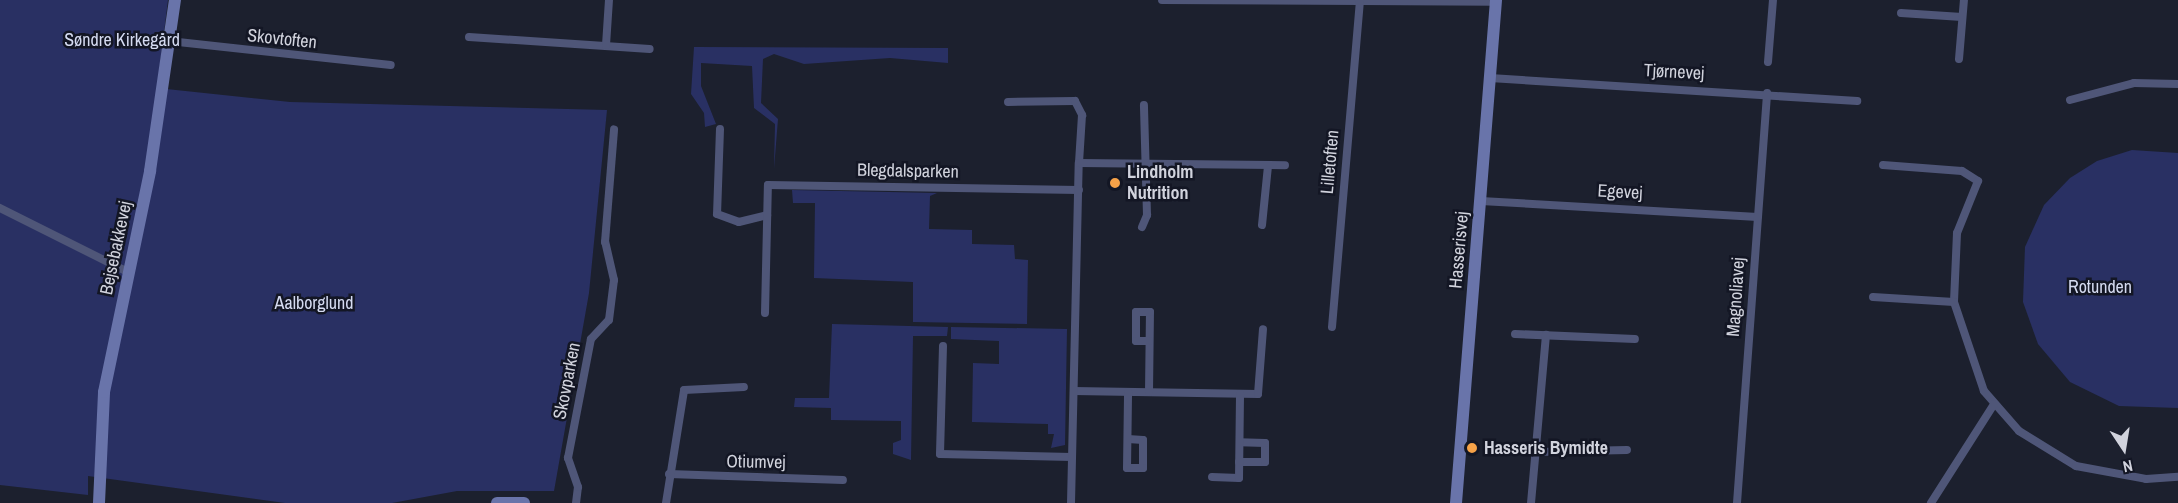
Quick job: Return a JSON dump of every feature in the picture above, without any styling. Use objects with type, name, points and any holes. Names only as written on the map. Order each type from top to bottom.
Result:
[{"type":"street","name":"Bejsebakkevej","points":[[99,503],[100,420],[130,273],[175,0]]},
{"type":"street","points":[[606,45],[609,0]]},
{"type":"street","points":[[1162,0],[1496,1]]},
{"type":"street","name":"Lilletoften","points":[[1332,327],[1360,0]]},
{"type":"street","points":[[1768,62],[1773,0]]},
{"type":"street","points":[[1959,59],[1964,0]]},
{"type":"street","name":"Hasserisvej","points":[[1456,503],[1496,1]]},
{"type":"street","points":[[1901,13],[1962,17]]},
{"type":"street","points":[[469,37],[650,49]]},
{"type":"street","name":"Skovtoften","points":[[170,41],[391,65]]},
{"type":"street","name":"Tjørnevej","points":[[1490,78],[1767,93],[1857,101]]},
{"type":"street","points":[[2070,100],[2134,83],[2178,84]]},
{"type":"street","name":"Magnoliavej","points":[[1737,503],[1767,93]]},
{"type":"street","points":[[1008,102],[1075,101],[1082,115],[1071,503]]},
{"type":"street","points":[[1142,227],[1147,164],[1144,105]]},
{"type":"street","name":"Skovparken","points":[[576,503],[578,487],[568,458],[591,339],[609,320],[614,280],[605,242],[614,129]]},
{"type":"street","points":[[720,129],[717,214],[739,222],[767,216]]},
{"type":"street","points":[[1079,163],[1286,165]]},
{"type":"street","points":[[1883,165],[1962,171],[1978,181],[1957,233],[1954,302],[1971,365],[1994,404],[2019,431],[2076,466],[2134,478],[2178,477]]},
{"type":"street","points":[[1262,225],[1268,166]]},
{"type":"street","name":"Blegdalsparken","points":[[765,313],[768,185],[1079,190]]},
{"type":"street","name":"Egevej","points":[[1481,201],[1758,217]]},
{"type":"street","points":[[0,208],[130,273]]},
{"type":"street","points":[[1873,297],[1954,302]]},
{"type":"street","points":[[1074,391],[1258,394],[1263,329]]},
{"type":"street","points":[[1515,334],[1635,339]]},
{"type":"street","points":[[1532,503],[1546,335]]},
{"type":"street","points":[[1149,341],[1149,392]]},
{"type":"street","points":[[943,346],[940,454],[1072,457]]},
{"type":"street","points":[[666,503],[684,390],[744,387]]},
{"type":"street","points":[[1128,392],[1128,439]]},
{"type":"street","points":[[1212,477],[1239,478],[1240,394]]},
{"type":"street","points":[[1931,503],[1994,404]]},
{"type":"street","points":[[1239,462],[1265,462],[1265,443],[1240,442]]},
{"type":"street","points":[[1536,452],[1627,450]]},
{"type":"street","name":"Otiumvej","points":[[669,474],[843,480]]},
{"type":"street","points":[[497,503],[524,503]]},
{"type":"green space","name":"Aalborglund","points":[[0,0],[168,0],[157,88],[290,102],[607,110],[589,293],[554,491],[457,491],[392,503],[285,503],[88,476],[88,495],[0,485]]},
{"type":"green space","points":[[694,47],[948,48],[948,63],[890,58],[804,64],[774,54],[763,59],[761,103],[778,119],[774,169],[775,124],[754,108],[752,66],[701,63],[701,86],[716,124],[705,127],[704,113],[691,94]]},
{"type":"green space","name":"Rotunden","points":[[2132,150],[2178,153],[2178,408],[2119,406],[2070,382],[2038,344],[2023,302],[2025,247],[2044,205],[2070,178],[2097,161]]},
{"type":"green space","points":[[792,190],[937,193],[930,196],[929,229],[972,230],[972,244],[1014,245],[1015,259],[1028,260],[1027,324],[913,322],[913,282],[814,278],[815,203],[793,203]]},
{"type":"green space","points":[[832,324],[948,327],[947,336],[913,336],[911,460],[893,454],[893,443],[901,440],[901,421],[831,420],[831,408],[794,407],[795,398],[829,398]]},
{"type":"green space","points":[[951,327],[1067,329],[1065,445],[1051,448],[1054,434],[1048,434],[1048,424],[972,422],[973,363],[999,364],[999,341],[951,339]]},
{"type":"place","name":"Lindholm Nutrition","points":[[1115,183]]},
{"type":"place","name":"Hasseris Bymidte","points":[[1472,448]]},
{"type":"park label","name":"Søndre Kirkegård","points":[[122,40]]}]
